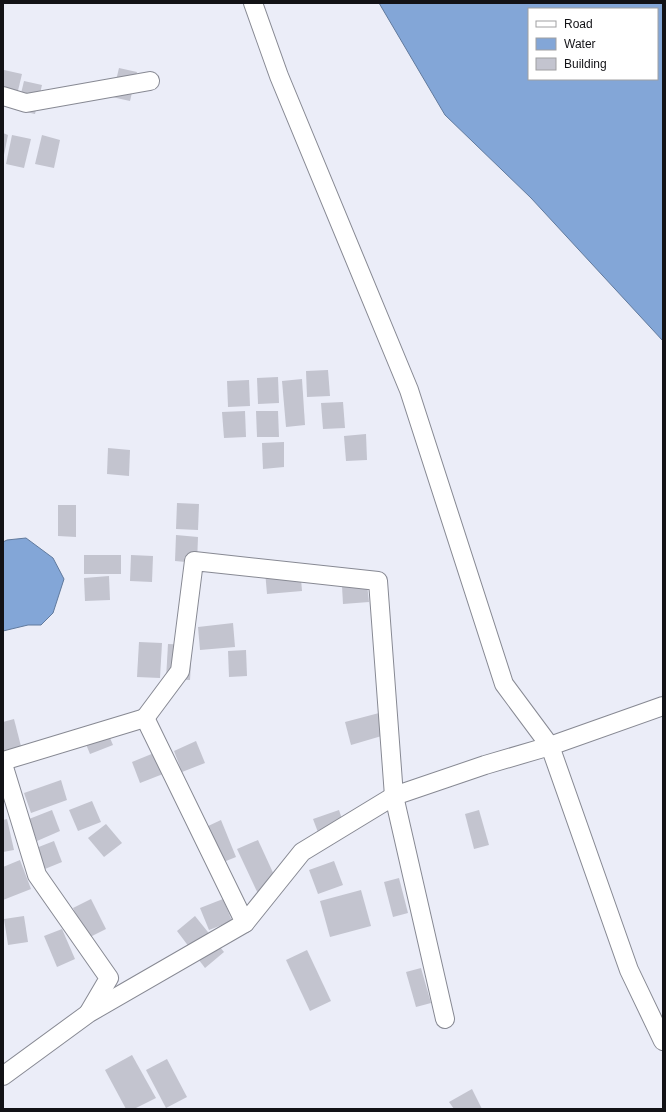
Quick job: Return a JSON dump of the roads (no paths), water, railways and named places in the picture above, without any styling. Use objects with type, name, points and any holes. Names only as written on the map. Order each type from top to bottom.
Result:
[{"type":"street","points":[[253,3],[278,76],[409,390],[504,684],[550,746],[629,970],[663,1041]]},
{"type":"street","points":[[3,96],[26,103],[150,80]]},
{"type":"street","points":[[3,761],[145,718],[180,671],[194,561],[378,581],[394,796],[445,1019]]},
{"type":"street","points":[[3,1076],[89,1013],[245,923],[302,852],[394,796],[485,765],[550,746],[663,706]]},
{"type":"street","points":[[145,718],[245,923]]},
{"type":"street","points":[[3,764],[37,875],[109,978],[89,1013]]},
{"type":"water","points":[[379,3],[663,3],[663,341],[531,198],[445,115]]},
{"type":"water","points":[[26,538],[53,558],[64,579],[53,613],[41,625],[28,625],[3,631],[3,542],[7,540]]}]
